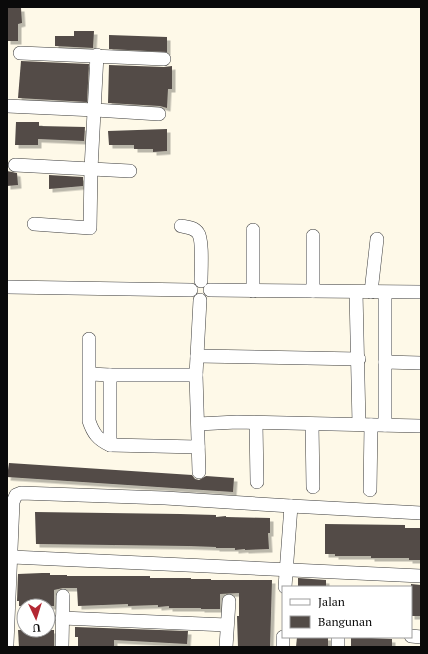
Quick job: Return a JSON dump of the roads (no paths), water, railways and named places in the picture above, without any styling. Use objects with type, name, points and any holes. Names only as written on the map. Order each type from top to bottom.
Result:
[{"type":"street","points":[[20,53],[164,59]]},
{"type":"street","points":[[34,224],[90,228],[91,169],[97,56]]},
{"type":"street","points":[[7,106],[159,114]]},
{"type":"street","points":[[14,165],[130,171]]},
{"type":"street","points":[[180,226],[191,228],[198,233],[200,239],[201,281]]},
{"type":"street","points":[[253,230],[253,291]]},
{"type":"street","points":[[313,236],[313,291]]},
{"type":"street","points":[[371,292],[377,239]]},
{"type":"street","points":[[201,281],[206,282],[210,290],[208,295],[200,300],[195,298],[191,290],[192,285],[201,281]]},
{"type":"street","points":[[7,288],[191,290]]},
{"type":"street","points":[[210,290],[385,293],[421,292]]},
{"type":"street","points":[[356,292],[359,359],[370,490]]},
{"type":"street","points":[[385,293],[385,425]]},
{"type":"street","points":[[199,472],[196,374],[200,300]]},
{"type":"street","points":[[89,339],[89,421],[92,430],[102,442],[110,445],[198,447]]},
{"type":"street","points":[[197,356],[359,359]]},
{"type":"street","points":[[385,362],[421,362]]},
{"type":"street","points":[[90,374],[196,374]]},
{"type":"street","points":[[110,375],[110,445]]},
{"type":"street","points":[[198,424],[256,422],[421,426]]},
{"type":"street","points":[[256,422],[257,482]]},
{"type":"street","points":[[312,424],[313,487]]},
{"type":"street","points":[[7,644],[12,557],[13,502],[16,495],[21,492],[165,498],[421,513]]},
{"type":"street","points":[[285,586],[291,506]]},
{"type":"street","points":[[12,557],[286,571],[421,576]]},
{"type":"street","points":[[62,647],[63,596]]},
{"type":"street","points":[[226,647],[229,601]]},
{"type":"street","points":[[62,618],[227,625]]}]
